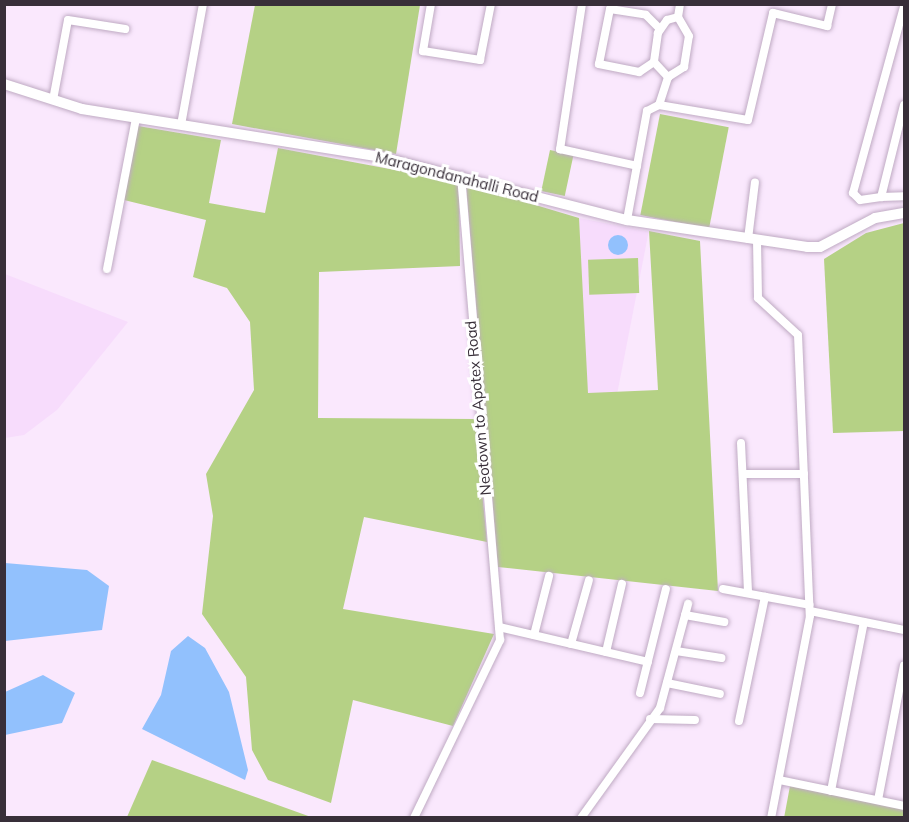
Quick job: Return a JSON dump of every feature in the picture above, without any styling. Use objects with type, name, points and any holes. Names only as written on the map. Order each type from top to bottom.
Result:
[{"type":"street","points":[[181,125],[203,4]]},
{"type":"street","points":[[431,4],[423,51],[480,60],[491,4]]},
{"type":"street","points":[[582,4],[560,149],[637,166]]},
{"type":"street","points":[[659,105],[668,77],[684,68],[689,36],[678,17],[680,4]]},
{"type":"street","points":[[627,220],[647,111],[659,105],[748,120],[773,13],[827,26],[832,4]]},
{"type":"street","points":[[904,7],[901,33],[853,193],[860,200],[904,196]]},
{"type":"street","points":[[610,9],[646,15],[659,28],[654,62],[639,72],[600,64],[610,9]]},
{"type":"street","points":[[659,28],[678,17]]},
{"type":"street","points":[[53,100],[68,20],[125,29]]},
{"type":"street","points":[[654,62],[668,77]]},
{"type":"street","name":"Maragondanahalli Road","points":[[4,84],[53,100],[136,118],[377,156],[627,220],[753,239],[820,247],[875,218],[904,213]]},
{"type":"street","points":[[881,197],[904,105]]},
{"type":"street","points":[[107,269],[136,118]]},
{"type":"street","name":"Neotown to Apotex Road","points":[[414,818],[500,640],[461,176]]},
{"type":"street","points":[[755,182],[753,239],[758,298],[798,335],[810,608],[771,818]]},
{"type":"street","points":[[741,443],[748,593]]},
{"type":"street","points":[[743,474],[804,474]]},
{"type":"street","points":[[534,635],[549,576]]},
{"type":"street","points":[[571,644],[589,580]]},
{"type":"street","points":[[606,652],[622,584]]},
{"type":"street","points":[[640,693],[666,589]]},
{"type":"street","points":[[723,589],[904,630]]},
{"type":"street","points":[[739,721],[765,597]]},
{"type":"street","points":[[581,818],[650,718],[660,708],[688,604]]},
{"type":"street","points":[[685,615],[724,622]]},
{"type":"street","points":[[831,791],[864,622]]},
{"type":"street","points":[[499,627],[648,662]]},
{"type":"street","points":[[676,651],[721,658]]},
{"type":"street","points":[[878,800],[904,664]]},
{"type":"street","points":[[667,683],[720,694]]},
{"type":"street","points":[[650,718],[695,720]]},
{"type":"street","points":[[778,780],[904,806]]},
{"type":"shaded area","points":[[579,218],[649,232],[615,403],[546,390]]},
{"type":"shaded area","points":[[5,274],[128,322],[57,410],[24,435],[5,438]]},
{"type":"green space","points":[[255,5],[420,5],[396,154],[232,124]]},
{"type":"green space","points":[[660,114],[729,127],[709,228],[640,215]]},
{"type":"green space","points":[[138,126],[221,140],[209,203],[265,213],[278,148],[459,182],[460,266],[319,272],[318,418],[475,419],[487,542],[364,517],[343,609],[494,634],[453,726],[353,700],[331,803],[268,780],[252,750],[246,677],[202,614],[213,516],[206,474],[254,390],[250,322],[227,288],[193,277],[206,220],[124,200]]},
{"type":"green space","points":[[550,150],[573,155],[565,196],[541,191]]},
{"type":"green space","points":[[466,184],[579,218],[588,393],[658,390],[649,231],[700,241],[718,591],[498,567]]},
{"type":"green space","points":[[904,223],[904,431],[833,433],[824,259],[866,233]]},
{"type":"green space","points":[[638,258],[639,293],[589,295],[588,260]]},
{"type":"green space","points":[[152,760],[311,817],[127,817]]},
{"type":"green space","points":[[790,786],[904,808],[904,817],[784,818]]},
{"type":"water","points":[[614,235],[622,235],[628,241],[628,249],[622,255],[614,255],[608,249],[608,241]]},
{"type":"water","points":[[5,563],[87,570],[109,586],[102,630],[5,641]]},
{"type":"water","points":[[188,636],[205,648],[229,692],[248,770],[245,780],[142,729],[161,695],[171,651]]},
{"type":"water","points":[[43,675],[75,693],[62,723],[5,735],[5,692]]}]
